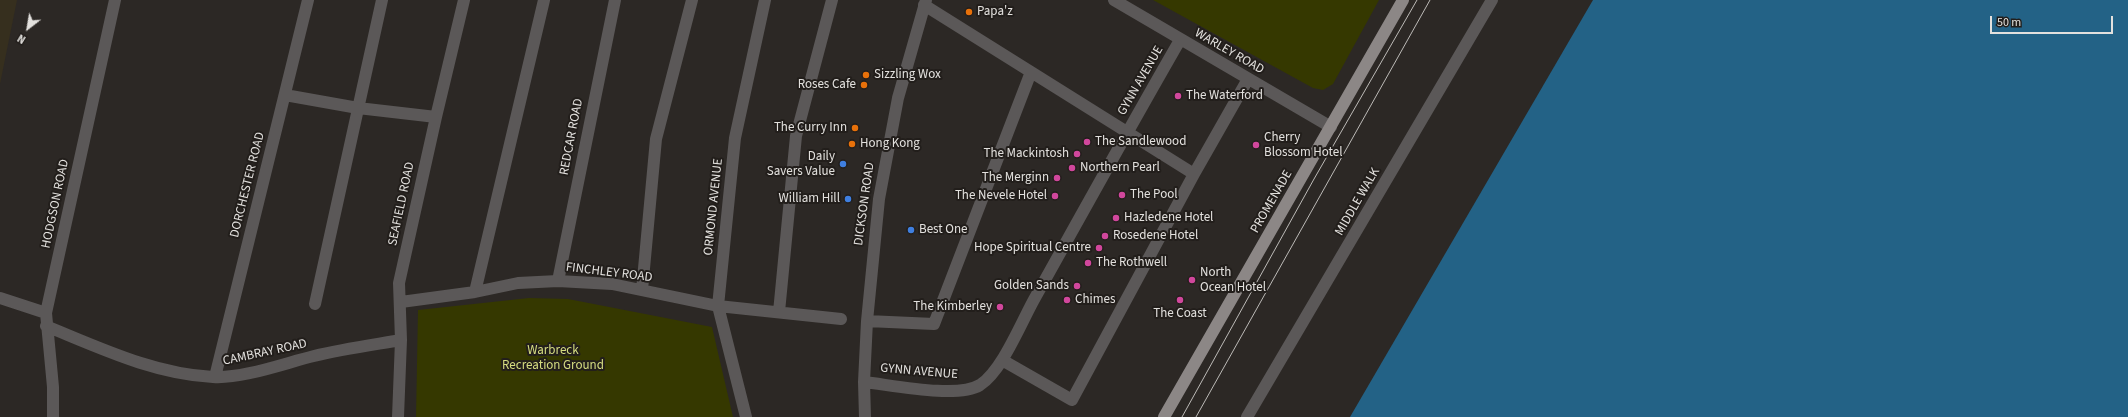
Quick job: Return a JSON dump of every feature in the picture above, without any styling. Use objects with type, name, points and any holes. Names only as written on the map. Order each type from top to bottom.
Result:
[{"type":"main road","name":"PROMENADE","points":[[1164,417],[1403,0]]},
{"type":"street","name":"HODGSON ROAD","points":[[53,417],[53,387],[46,326],[46,313],[115,0]]},
{"type":"street","name":"DORCHESTER ROAD","points":[[215,377],[308,0]]},
{"type":"street","points":[[315,304],[382,0]]},
{"type":"street","name":"SEAFIELD ROAD","points":[[398,417],[401,340],[401,302],[399,283],[464,0]]},
{"type":"street","points":[[475,292],[544,0]]},
{"type":"street","name":"REDCAR ROAD","points":[[558,280],[615,0]]},
{"type":"street","points":[[642,290],[656,139],[692,0]]},
{"type":"street","name":"ORMOND AVENUE","points":[[746,417],[718,306],[735,138],[765,0]]},
{"type":"street","points":[[779,312],[796,136],[832,0]]},
{"type":"street","name":"WARLEY ROAD","points":[[1114,0],[1330,127]]},
{"type":"street","name":"MIDDLE WALK","points":[[1247,417],[1492,0]]},
{"type":"street","points":[[925,3],[1031,72],[1194,174]]},
{"type":"street","name":"DICKSON ROAD","points":[[865,417],[864,382],[867,321],[879,199],[898,98],[925,3]]},
{"type":"street","name":"GYNN AVENUE","points":[[864,382],[951,392],[966,390],[980,385],[992,375],[1002,360],[1026,312],[1180,40]]},
{"type":"street","points":[[867,321],[934,324],[1031,72]]},
{"type":"street","points":[[1002,360],[1072,400],[1194,174],[1248,79]]},
{"type":"street","points":[[285,95],[358,108],[436,117]]},
{"type":"street","name":"FINCHLEY ROAD","points":[[401,302],[475,292],[518,283],[558,280],[612,284],[718,306],[841,319]]},
{"type":"street","points":[[0,298],[46,313]]},
{"type":"street","name":"CAMBRAY ROAD","points":[[46,326],[140,363],[170,372],[215,377],[246,373],[336,351],[401,340]]},
{"type":"shaded area","points":[[0,0],[17,0],[0,84]]},
{"type":"green space","points":[[1153,0],[1379,0],[1333,84],[1323,90],[1313,88]]},
{"type":"green space","name":"Warbreck Recreation Ground","points":[[529,298],[568,299],[712,327],[733,417],[416,417],[418,310]]},
{"type":"water","points":[[1593,0],[2128,0],[2128,417],[1350,417]]},
{"type":"tram line","points":[[1182,417],[1314,179],[1417,0]]},
{"type":"tram line","points":[[1196,417],[1430,0]]},
{"type":"place","name":"Papa'z","points":[[969,12]]},
{"type":"place","name":"Sizzling Wox","points":[[866,75]]},
{"type":"place","name":"Roses Cafe","points":[[864,85]]},
{"type":"place","name":"The Waterford","points":[[1178,96]]},
{"type":"place","name":"The Curry Inn","points":[[855,128]]},
{"type":"place","name":"The Sandlewood","points":[[1087,142]]},
{"type":"place","name":"Hong Kong","points":[[852,144]]},
{"type":"place","name":"Cherry Blossom Hotel","points":[[1256,145]]},
{"type":"place","name":"The Mackintosh","points":[[1077,154]]},
{"type":"place","name":"Daily Savers Value","points":[[843,164]]},
{"type":"place","name":"Northern Pearl","points":[[1072,168]]},
{"type":"place","name":"The Merginn","points":[[1057,178]]},
{"type":"place","name":"The Pool","points":[[1122,195]]},
{"type":"place","name":"The Nevele Hotel","points":[[1055,196]]},
{"type":"place","name":"William Hill","points":[[848,199]]},
{"type":"place","name":"Hazledene Hotel","points":[[1116,218]]},
{"type":"place","name":"Best One","points":[[911,230]]},
{"type":"place","name":"Rosedene Hotel","points":[[1105,236]]},
{"type":"place","name":"Hope Spiritual Centre","points":[[1099,248]]},
{"type":"place","name":"The Rothwell","points":[[1088,263]]},
{"type":"place","name":"North Ocean Hotel","points":[[1192,280]]},
{"type":"place","name":"Golden Sands","points":[[1077,286]]},
{"type":"place","name":"Chimes","points":[[1067,300]]},
{"type":"place","name":"The Coast","points":[[1180,300]]},
{"type":"place","name":"The Kimberley","points":[[1000,307]]}]
